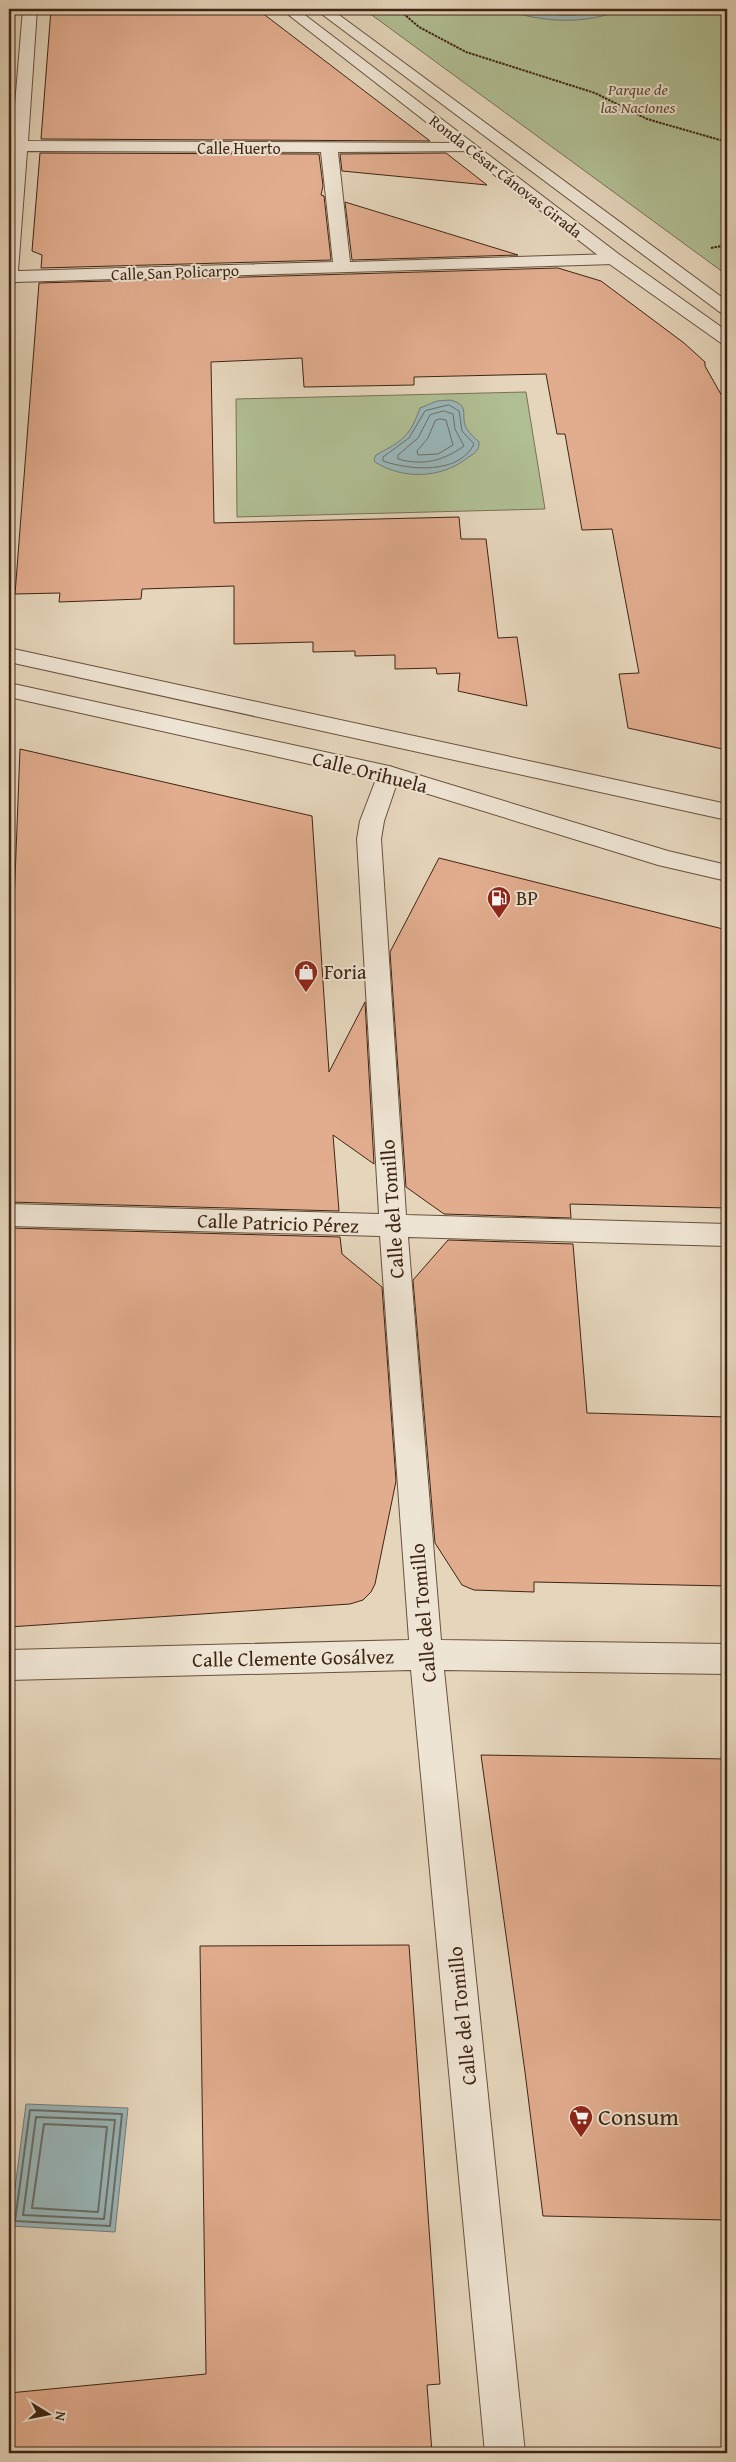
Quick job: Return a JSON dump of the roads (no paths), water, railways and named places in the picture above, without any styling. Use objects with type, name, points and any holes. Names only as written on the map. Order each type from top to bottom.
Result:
[{"type":"street","points":[[9,277],[14,146],[30,9]]},
{"type":"street","name":"Ronda César Cánovas Girada","points":[[288,9],[614,259],[727,339]]},
{"type":"street","name":"Ronda César Cánovas Girada","points":[[322,9],[727,309]]},
{"type":"street","name":"Calle Huerto","points":[[14,146],[469,148]]},
{"type":"street","points":[[329,148],[342,267]]},
{"type":"street","name":"Calle San Policarpo","points":[[9,277],[614,259]]},
{"type":"street","name":"Calle Orihuela","points":[[9,655],[727,812]]},
{"type":"street","name":"Calle Orihuela","points":[[9,690],[389,774],[666,859],[727,873]]},
{"type":"street","name":"Calle del Tomillo","points":[[389,774],[377,805],[369,839],[393,1227],[426,1655],[506,2453]]},
{"type":"street","name":"Calle Patricio Pérez","points":[[9,1215],[727,1235]]},
{"type":"street","name":"Calle Clemente Gosálvez","points":[[9,1665],[426,1655],[727,1659]]},
{"type":"water","points":[[504,9],[623,9],[594,18],[564,20],[533,17]]},
{"type":"water","points":[[450,400],[461,405],[465,425],[479,442],[477,450],[473,454],[445,470],[422,474],[398,472],[375,462],[376,455],[393,446],[404,437],[412,426],[420,408],[437,401]]},
{"type":"water","points":[[26,2104],[128,2108],[115,2232],[10,2226]]},
{"type":"place","name":"BP","points":[[499,919]]},
{"type":"place","name":"Foria","points":[[306,993]]},
{"type":"place","name":"Consum","points":[[581,2138]]},
{"type":"park label","name":"Parque de las Naciones","points":[[638,98]]}]
